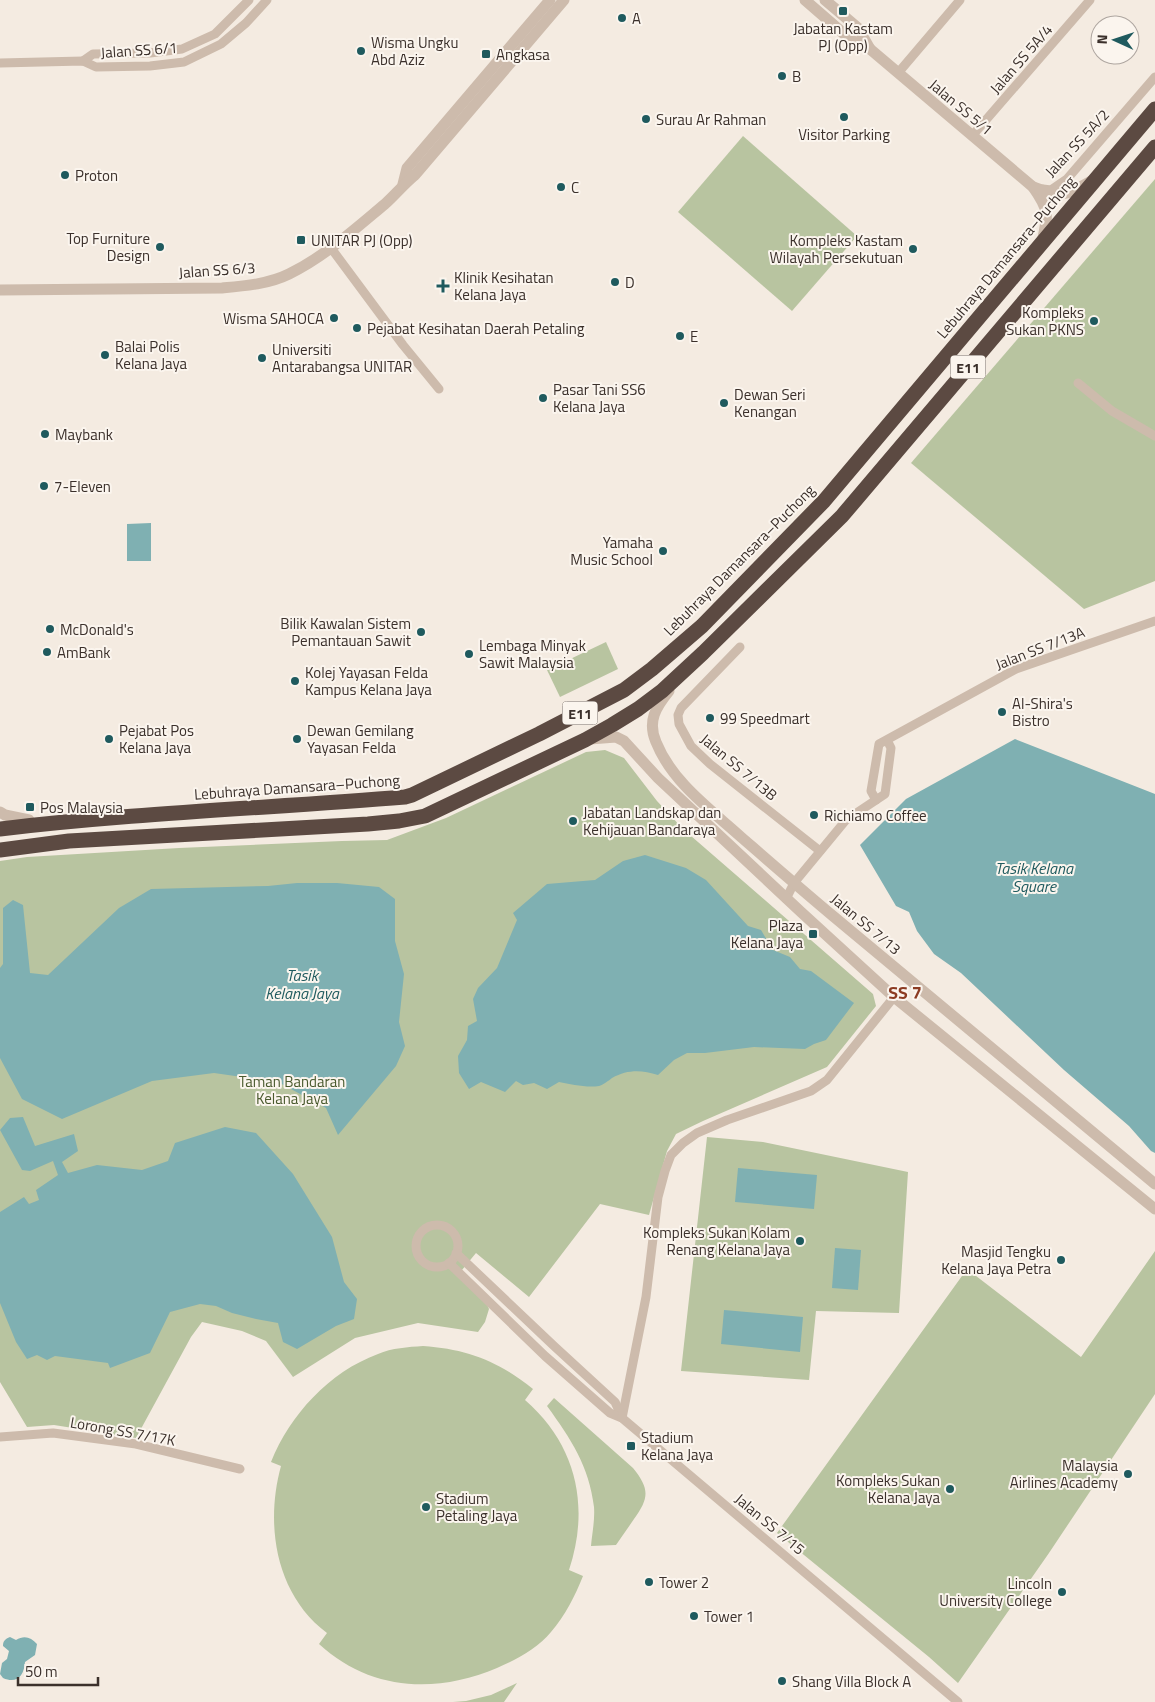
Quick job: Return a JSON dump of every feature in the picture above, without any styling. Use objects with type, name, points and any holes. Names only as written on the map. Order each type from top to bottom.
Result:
[{"type":"highway","name":"Lebuhraya Damansara–Puchong","points":[[0,829],[59,822],[405,797],[539,734],[624,690],[652,669],[702,626],[824,501],[1155,109]]},
{"type":"highway","name":"E11","points":[[0,850],[69,841],[368,824],[425,816],[585,740],[638,709],[662,691],[703,653],[842,516],[1155,147]]},
{"type":"highway","points":[[0,822],[48,818],[59,822]]},
{"type":"street","name":"Jalan SS 6/1","points":[[83,61],[93,54],[150,54],[182,49],[215,34],[249,0]]},
{"type":"street","name":"Jalan SS 6/1","points":[[0,63],[83,61],[96,67],[150,66],[184,62],[221,44],[246,23],[267,0]]},
{"type":"street","name":"Jalan SS 6/3","points":[[404,184],[407,168],[550,0]]},
{"type":"street","name":"Jalan SS 5/1","points":[[805,0],[851,40],[870,49],[1033,187],[1044,203],[1047,212],[1042,242]]},
{"type":"street","name":"Jalan SS 5/1","points":[[825,0],[858,28],[870,49]]},
{"type":"street","points":[[898,73],[960,0]]},
{"type":"street","name":"Jalan SS 5A/4","points":[[972,136],[1090,0]]},
{"type":"street","name":"Jalan SS 6/3","points":[[0,290],[199,289],[243,286],[288,274],[331,248],[415,175],[561,1]]},
{"type":"street","name":"Jalan SS 5A/2","points":[[1033,187],[1051,190],[1067,179],[1155,76]]},
{"type":"street","name":"Jalan SS 5/1","points":[[1033,187],[1058,196],[1075,190],[1096,178]]},
{"type":"street","points":[[331,248],[403,345],[439,389]]},
{"type":"street","points":[[1078,383],[1112,411],[1155,436]]},
{"type":"street","name":"Jalan SS 7/13A","points":[[887,740],[1016,669],[1155,621]]},
{"type":"street","name":"Jalan SS 7/13B","points":[[740,647],[681,708],[678,715],[679,724],[690,746],[820,851]]},
{"type":"street","name":"Jalan SS 7/13","points":[[703,653],[654,711],[653,727],[656,742],[671,769],[695,797],[794,883],[1155,1184]]},
{"type":"street","points":[[585,740],[616,737],[624,741],[658,778],[786,899],[894,997],[1155,1209]]},
{"type":"street","points":[[786,899],[794,883],[846,820],[876,800],[885,794],[891,748],[887,740],[879,744],[871,791],[876,800]]},
{"type":"street","points":[[0,812],[30,820]]},
{"type":"street","points":[[622,1418],[646,1297],[658,1198],[671,1155],[697,1133],[727,1120],[811,1091],[827,1080],[894,997]]},
{"type":"street","points":[[438,1224],[451,1230],[457,1243],[456,1253],[449,1263],[431,1266],[420,1258],[416,1246],[420,1233],[425,1228],[438,1224]]},
{"type":"street","points":[[456,1253],[615,1402],[622,1418]]},
{"type":"street","name":"Jalan SS 7/15","points":[[449,1263],[545,1356],[610,1413],[622,1418],[958,1702]]},
{"type":"street","points":[[545,1356],[554,1346]]},
{"type":"street","name":"Lorong SS 7/17K","points":[[0,1437],[52,1433],[136,1444],[240,1469]]},
{"type":"green space","points":[[743,136],[857,236],[792,311],[678,212]]},
{"type":"green space","name":"Kompleks Sukan PKNS","points":[[1155,179],[1155,581],[1084,609],[911,463]]},
{"type":"green space","points":[[606,642],[618,669],[560,697],[547,670]]},
{"type":"green space","name":"Taman Bandaran Kelana Jaya","points":[[605,750],[624,758],[657,801],[683,829],[873,994],[876,1006],[827,1067],[676,1134],[667,1151],[649,1215],[600,1204],[529,1297],[476,1253],[457,1276],[484,1297],[489,1309],[485,1322],[478,1332],[418,1323],[355,1338],[293,1377],[266,1341],[242,1331],[202,1322],[191,1337],[136,1438],[54,1425],[27,1427],[0,1382],[0,861],[27,857],[179,848],[387,840],[446,818],[586,752]]},
{"type":"green space","name":"Kompleks Sukan Kolam Renang Kelana Jaya","points":[[707,1137],[763,1142],[908,1172],[899,1313],[816,1311],[809,1380],[681,1371]]},
{"type":"green space","name":"Kompleks Sukan Kelana Jaya","points":[[1155,1251],[1155,1394],[1049,1553],[958,1683],[929,1657],[777,1533],[967,1269],[1081,1357]]},
{"type":"green space","name":"Stadium Petaling Jaya","points":[[423,1346],[454,1350],[481,1358],[507,1371],[533,1389],[525,1400],[543,1418],[557,1437],[567,1457],[574,1478],[578,1500],[578,1523],[569,1570],[583,1576],[561,1619],[546,1638],[533,1648],[504,1665],[474,1676],[451,1682],[427,1684],[404,1683],[382,1679],[360,1671],[339,1660],[319,1644],[327,1633],[309,1617],[296,1599],[285,1578],[278,1557],[274,1511],[276,1488],[281,1466],[271,1462],[279,1445],[300,1412],[313,1397],[343,1372],[383,1352],[406,1347]]},
{"type":"green space","points":[[554,1398],[633,1468],[639,1475],[645,1488],[646,1494],[643,1505],[616,1545],[591,1546],[594,1522],[592,1492],[578,1454],[547,1406]]},
{"type":"green space","points":[[517,1683],[504,1702],[453,1702],[491,1695]]},
{"type":"water","points":[[151,523],[151,561],[127,561],[127,524]]},
{"type":"water","name":"Tasik Kelana Square","points":[[1015,739],[1155,794],[1155,1153],[1129,1126],[1064,1070],[961,973],[934,954],[917,931],[909,912],[896,906],[860,845],[906,799]]},
{"type":"water","points":[[645,855],[686,868],[706,880],[748,926],[761,930],[773,950],[790,957],[800,969],[811,971],[854,1003],[826,1040],[805,1049],[754,1047],[705,1053],[687,1053],[674,1060],[658,1075],[641,1071],[629,1072],[618,1075],[599,1086],[559,1082],[547,1089],[534,1083],[523,1085],[516,1081],[505,1092],[481,1082],[469,1089],[459,1073],[458,1056],[467,1040],[468,1026],[477,1021],[473,999],[478,988],[497,968],[517,920],[513,913],[547,884],[595,880],[623,861]]},
{"type":"water","name":"Tasik Kelana Jaya","points":[[297,883],[337,883],[379,887],[395,899],[395,941],[404,974],[399,1022],[405,1046],[396,1066],[338,1135],[326,1108],[278,1082],[214,1073],[152,1081],[62,1119],[22,1099],[0,1058],[0,968],[3,964],[3,908],[13,900],[23,905],[30,973],[48,975],[119,908],[151,889],[268,886]]},
{"type":"water","points":[[23,1117],[35,1146],[74,1134],[78,1151],[62,1162],[68,1173],[97,1165],[142,1170],[168,1161],[175,1143],[225,1127],[256,1133],[293,1174],[332,1237],[344,1282],[357,1299],[354,1319],[336,1326],[297,1349],[283,1342],[278,1323],[232,1313],[216,1306],[200,1304],[170,1312],[150,1353],[110,1368],[108,1363],[55,1356],[47,1360],[37,1355],[27,1359],[16,1342],[0,1303],[0,1212],[24,1197],[29,1204],[39,1200],[36,1190],[58,1175],[53,1161],[30,1171],[22,1170],[0,1130],[10,1118]]},
{"type":"water","points":[[738,1168],[817,1175],[814,1209],[735,1202]]},
{"type":"water","points":[[835,1248],[861,1250],[858,1290],[832,1288]]},
{"type":"water","points":[[724,1310],[803,1317],[800,1352],[721,1344]]},
{"type":"water","points":[[10,1637],[16,1640],[27,1638],[37,1644],[35,1655],[25,1662],[19,1678],[8,1680],[0,1674],[2,1663],[7,1659],[9,1651],[3,1646],[3,1643]]},
{"type":"place","name":"Jabatan Kastam PJ (Opp)","points":[[843,11]]},
{"type":"place","name":"A","points":[[622,18]]},
{"type":"place","name":"Wisma Ungku Abd Aziz","points":[[361,51]]},
{"type":"place","name":"Angkasa","points":[[486,54]]},
{"type":"place","name":"B","points":[[782,76]]},
{"type":"place","name":"Visitor Parking","points":[[844,117]]},
{"type":"place","name":"Surau Ar Rahman","points":[[646,119]]},
{"type":"place","name":"Proton","points":[[65,175]]},
{"type":"place","name":"C","points":[[561,187]]},
{"type":"place","name":"UNITAR PJ (Opp)","points":[[301,240]]},
{"type":"place","name":"Top Furniture Design","points":[[160,247]]},
{"type":"place","name":"Kompleks Kastam Wilayah Persekutuan","points":[[913,249]]},
{"type":"place","name":"D","points":[[615,282]]},
{"type":"place","name":"Klinik Kesihatan Kelana Jaya","points":[[443,286]]},
{"type":"place","name":"Wisma SAHOCA","points":[[334,318]]},
{"type":"place","name":"Kompleks Sukan PKNS","points":[[1094,321]]},
{"type":"place","name":"Pejabat Kesihatan Daerah Petaling","points":[[357,328]]},
{"type":"place","name":"E","points":[[680,336]]},
{"type":"place","name":"Balai Polis Kelana Jaya","points":[[105,355]]},
{"type":"place","name":"Universiti Antarabangsa UNITAR","points":[[262,358]]},
{"type":"place","name":"Pasar Tani SS6 Kelana Jaya","points":[[543,398]]},
{"type":"place","name":"Dewan Seri Kenangan","points":[[724,403]]},
{"type":"place","name":"Maybank","points":[[45,434]]},
{"type":"place","name":"7-Eleven","points":[[44,486]]},
{"type":"place","name":"Yamaha Music School","points":[[663,551]]},
{"type":"place","name":"McDonald's","points":[[50,629]]},
{"type":"place","name":"Bilik Kawalan Sistem Pemantauan Sawit","points":[[421,632]]},
{"type":"place","name":"AmBank","points":[[47,652]]},
{"type":"place","name":"Lembaga Minyak Sawit Malaysia","points":[[469,654]]},
{"type":"place","name":"Kolej Yayasan Felda Kampus Kelana Jaya","points":[[295,681]]},
{"type":"place","name":"Al-Shira's Bistro","points":[[1002,712]]},
{"type":"place","name":"99 Speedmart","points":[[710,718]]},
{"type":"place","name":"Pejabat Pos Kelana Jaya","points":[[109,739]]},
{"type":"place","name":"Dewan Gemilang Yayasan Felda","points":[[297,739]]},
{"type":"place","name":"Pos Malaysia","points":[[30,807]]},
{"type":"place","name":"Richiamo Coffee","points":[[814,815]]},
{"type":"place","name":"Jabatan Landskap dan Kehijauan Bandaraya","points":[[573,821]]},
{"type":"place","name":"Plaza Kelana Jaya","points":[[813,934]]},
{"type":"place","name":"Kompleks Sukan Kolam Renang Kelana Jaya","points":[[800,1241]]},
{"type":"place","name":"Masjid Tengku Kelana Jaya Petra","points":[[1061,1260]]},
{"type":"place","name":"Stadium Kelana Jaya","points":[[631,1446]]},
{"type":"place","name":"Malaysia Airlines Academy","points":[[1128,1474]]},
{"type":"place","name":"Kompleks Sukan Kelana Jaya","points":[[950,1489]]},
{"type":"place","name":"Stadium Petaling Jaya","points":[[426,1507]]},
{"type":"place","name":"Tower 2","points":[[649,1582]]},
{"type":"place","name":"Lincoln University College","points":[[1062,1592]]},
{"type":"place","name":"Tower 1","points":[[694,1616]]},
{"type":"place","name":"Shang Villa Block A","points":[[782,1681]]},
{"type":"district","name":"SS 7","points":[[905,992]]}]
